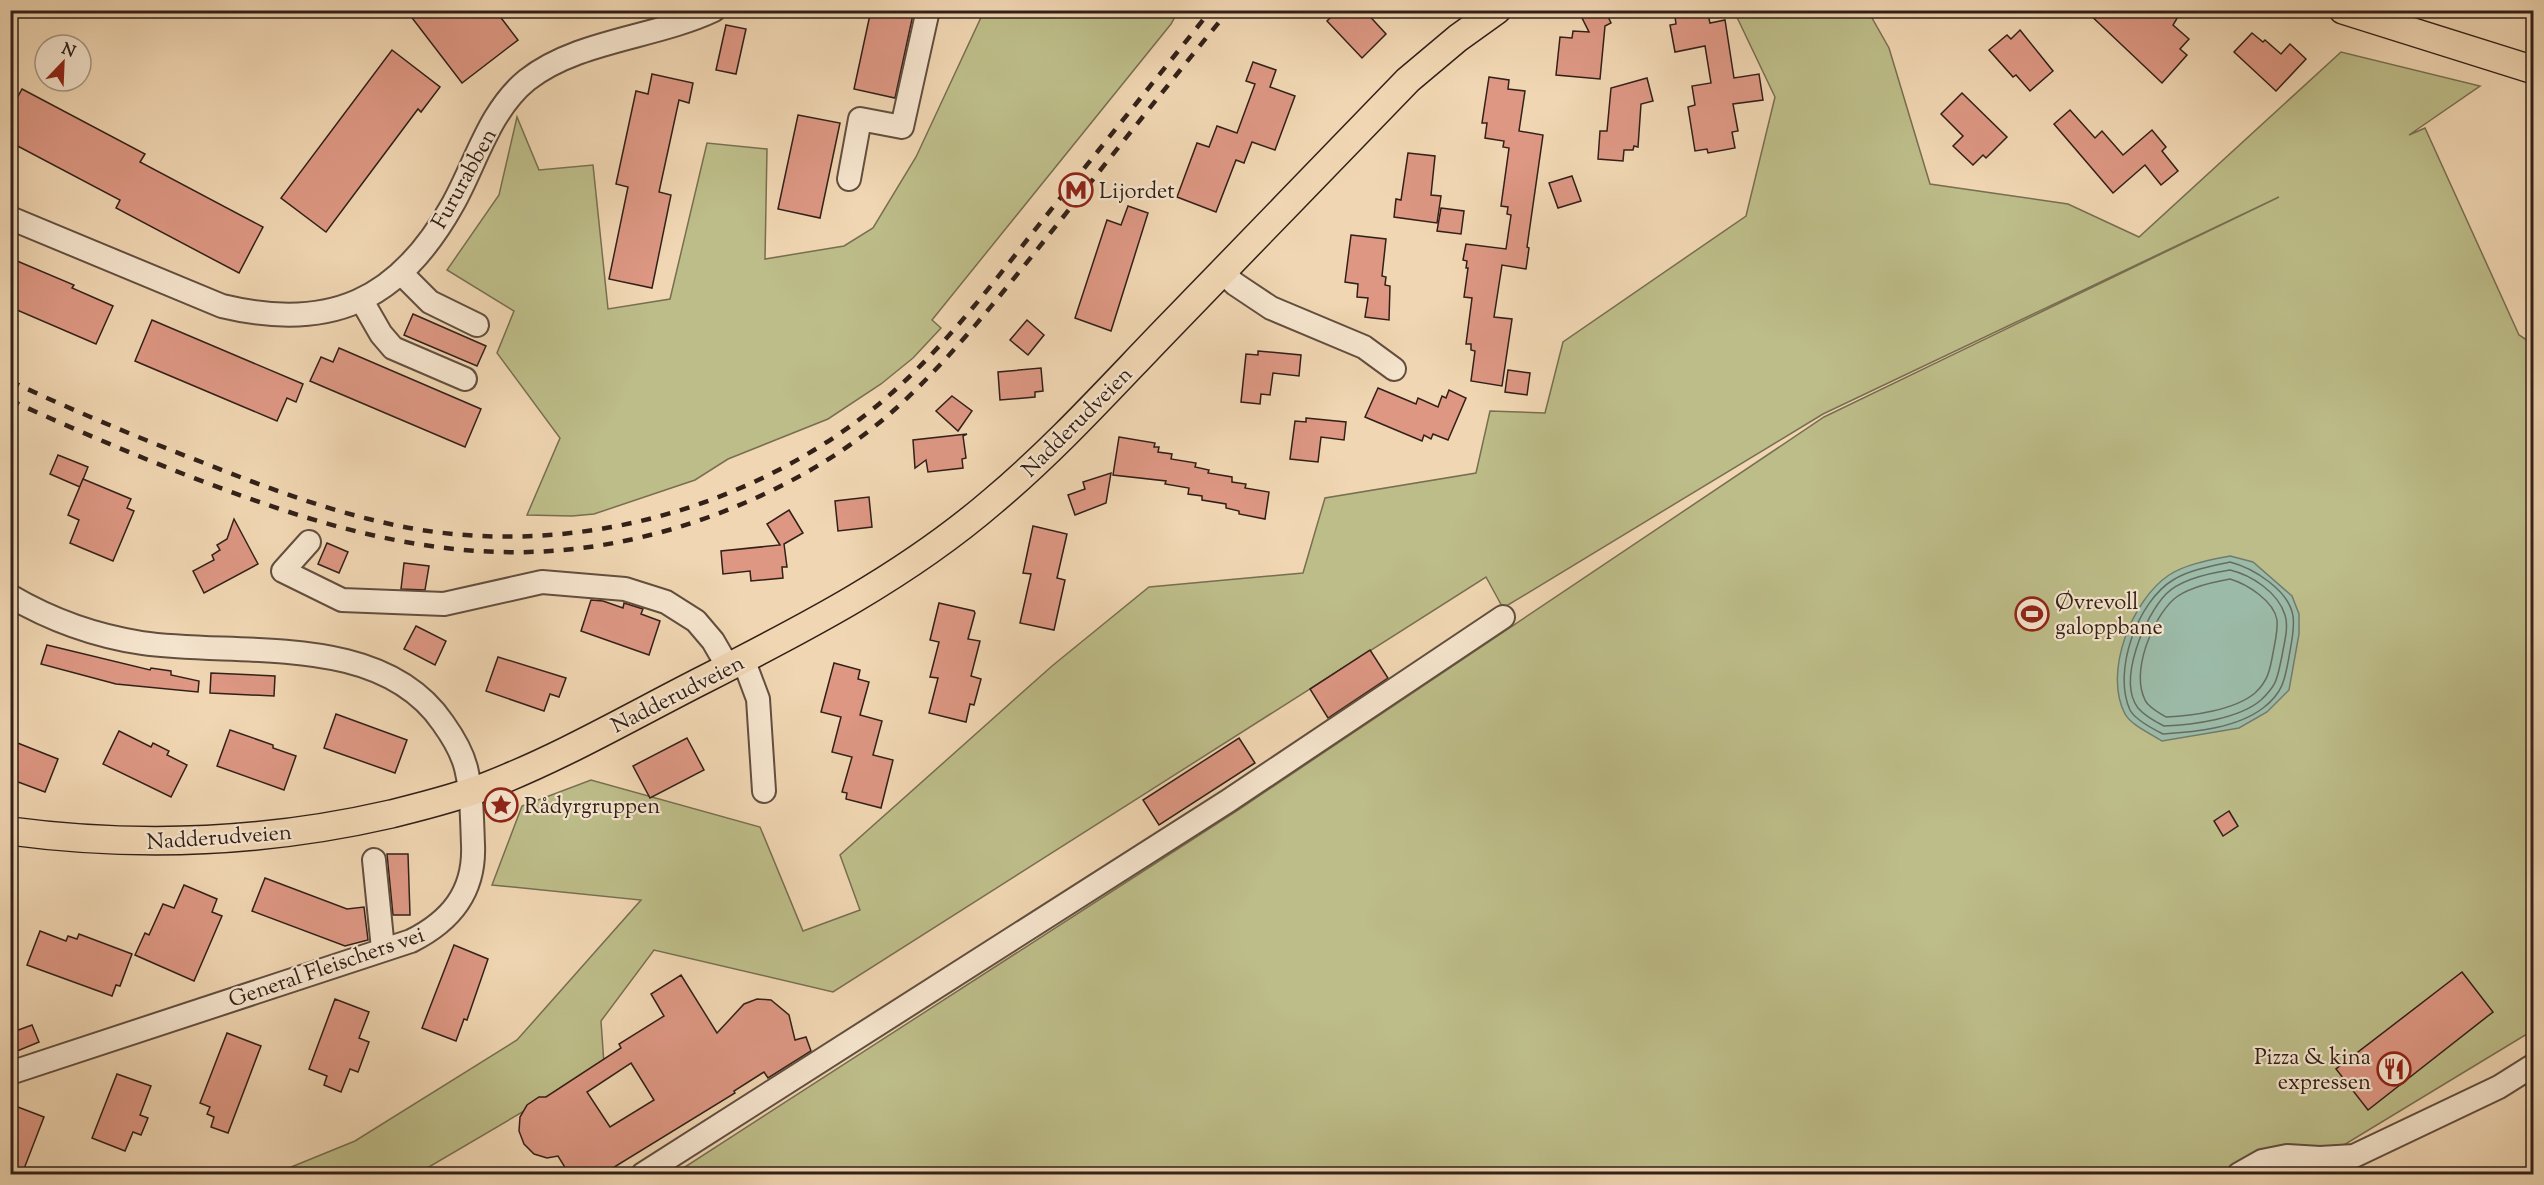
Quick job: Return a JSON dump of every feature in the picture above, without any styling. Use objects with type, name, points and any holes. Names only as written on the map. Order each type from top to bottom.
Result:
[{"type":"main road","name":"Nadderudveien","points":[[10,831],[84,840],[131,842],[246,838],[322,828],[416,808],[470,793],[556,756],[858,597],[906,568],[983,510],[1060,440],[1408,80],[1458,38],[1497,10]]},
{"type":"main road","points":[[2343,10],[2534,70]]},
{"type":"street","name":"Fururabben","points":[[10,218],[222,306],[254,314],[332,312],[362,301],[401,273],[453,204],[484,138],[510,97],[527,81],[547,67],[579,54],[652,33],[714,10]]},
{"type":"street","points":[[849,179],[860,119],[902,126],[928,10]]},
{"type":"street","points":[[1222,272],[1235,284],[1271,308],[1364,347],[1394,369]]},
{"type":"street","points":[[401,273],[430,302],[477,325]]},
{"type":"street","points":[[362,301],[381,334],[393,348],[465,379]]},
{"type":"street","points":[[309,542],[283,571],[342,600],[444,604],[542,582],[625,589],[666,603],[696,621],[736,663],[758,699],[764,791]]},
{"type":"street","name":"General Fleischers vei","points":[[10,596],[46,615],[108,636],[141,643],[189,648],[312,654],[332,657],[380,673],[421,698],[439,716],[451,734],[462,758],[470,793],[474,849],[467,884],[457,905],[441,924],[411,941],[10,1073]]},
{"type":"street","points":[[643,1174],[1228,801],[1503,617]]},
{"type":"street","points":[[374,860],[383,949]]},
{"type":"street","points":[[2239,1174],[2262,1161],[2287,1156],[2320,1158],[2354,1156],[2499,1087],[2534,1065]]},
{"type":"green space","points":[[1177,10],[1177,13],[1171,24],[932,320],[941,328],[913,358],[881,384],[828,419],[728,459],[695,480],[594,514],[527,515],[560,438],[497,353],[514,311],[447,270],[499,195],[517,117],[539,170],[593,165],[608,309],[670,299],[707,143],[767,149],[765,259],[844,246],[873,228],[916,157],[984,11]]},
{"type":"green space","name":"Øvrevoll galoppbane","points":[[1734,11],[1868,11],[1889,48],[1930,184],[2068,204],[2139,237],[2341,52],[2480,86],[2409,135],[2425,128],[2519,335],[2533,344],[2534,977],[2527,1034],[2296,1174],[674,1174],[1238,810],[1824,417],[2279,197],[1823,414],[1503,608],[1486,577],[833,992],[654,950],[601,1021],[604,1064],[417,1174],[274,1174],[355,1141],[517,1040],[641,900],[492,885],[522,806],[591,780],[760,827],[803,931],[860,910],[840,855],[1052,666],[1149,587],[1303,573],[1325,498],[1476,473],[1490,411],[1545,413],[1563,342],[1746,216],[1775,97]]},
{"type":"water","points":[[2230,556],[2253,562],[2292,596],[2299,614],[2299,634],[2289,690],[2267,712],[2239,728],[2162,741],[2136,726],[2125,714],[2119,697],[2117,678],[2119,658],[2125,638],[2143,601],[2169,575],[2190,565]]},
{"type":"building","points":[[406,10],[495,10],[518,40],[462,83]]},
{"type":"building","points":[[871,10],[914,10],[895,98],[854,89]]},
{"type":"building","points":[[1338,10],[1364,10],[1386,34],[1362,58],[1327,21]]},
{"type":"building","points":[[1578,10],[1605,10],[1611,23],[1605,26],[1600,79],[1556,75],[1560,37],[1572,38],[1573,31],[1589,32]]},
{"type":"building","points":[[1674,10],[1707,10],[1710,23],[1725,20],[1734,78],[1759,74],[1763,100],[1733,104],[1738,131],[1732,132],[1735,148],[1708,153],[1707,149],[1695,151],[1688,107],[1695,105],[1692,86],[1711,83],[1705,46],[1675,52],[1670,25],[1676,24]]},
{"type":"building","points":[[2085,10],[2182,10],[2173,25],[2189,39],[2180,49],[2187,55],[2162,83]]},
{"type":"building","points":[[726,25],[746,29],[736,74],[716,70]]},
{"type":"building","points":[[2020,30],[2053,71],[2030,91],[2016,75],[2013,77],[1989,50],[2007,35],[2011,39]]},
{"type":"building","points":[[2252,33],[2263,42],[2265,40],[2281,54],[2290,44],[2306,59],[2276,91],[2234,52]]},
{"type":"building","points":[[392,50],[440,87],[421,112],[418,109],[326,232],[281,198]]},
{"type":"building","points":[[1253,62],[1276,70],[1270,87],[1295,96],[1275,150],[1252,142],[1244,163],[1236,160],[1216,212],[1177,197],[1197,143],[1209,147],[1217,126],[1237,133],[1255,84],[1246,81]]},
{"type":"building","points":[[652,74],[693,83],[689,103],[679,100],[659,192],[671,195],[652,288],[609,279],[628,187],[616,184],[636,91],[648,94]]},
{"type":"building","points":[[1489,77],[1509,80],[1508,89],[1525,91],[1519,131],[1543,135],[1526,269],[1502,265],[1494,317],[1512,319],[1502,386],[1471,381],[1475,351],[1471,350],[1471,344],[1466,344],[1472,298],[1464,297],[1468,268],[1466,268],[1467,261],[1463,260],[1466,244],[1506,249],[1511,215],[1507,214],[1508,207],[1501,206],[1509,148],[1503,147],[1504,141],[1485,138],[1487,123],[1482,123]]},
{"type":"building","points":[[1647,78],[1653,101],[1641,104],[1638,147],[1634,146],[1633,150],[1624,150],[1623,161],[1598,159],[1600,131],[1607,131],[1611,88]]},
{"type":"building","points":[[22,89],[145,154],[140,162],[263,227],[239,273],[116,208],[120,200],[10,142],[10,111]]},
{"type":"building","points":[[1962,93],[2007,137],[1986,158],[1983,155],[1973,165],[1953,146],[1963,136],[1941,114]]},
{"type":"building","points":[[2070,110],[2095,138],[2102,131],[2123,155],[2152,130],[2166,147],[2162,151],[2178,171],[2161,185],[2145,165],[2113,193],[2054,124]]},
{"type":"building","points":[[798,115],[840,123],[820,218],[778,209]]},
{"type":"building","points":[[1408,153],[1435,156],[1431,195],[1441,196],[1437,223],[1394,217],[1396,199],[1401,200]]},
{"type":"building","points":[[1572,176],[1581,201],[1558,208],[1549,183]]},
{"type":"building","points":[[1128,206],[1148,213],[1111,331],[1075,318],[1107,220],[1121,225]]},
{"type":"building","points":[[1441,208],[1464,211],[1461,234],[1437,231]]},
{"type":"building","points":[[1351,235],[1386,239],[1382,276],[1386,277],[1385,285],[1390,286],[1389,320],[1365,317],[1368,298],[1357,297],[1358,284],[1345,282]]},
{"type":"building","points":[[10,258],[74,285],[72,288],[113,306],[96,344],[10,307]]},
{"type":"building","points":[[413,314],[486,346],[477,366],[404,335]]},
{"type":"building","points":[[152,320],[303,384],[296,402],[287,398],[277,421],[135,361]]},
{"type":"building","points":[[1027,320],[1044,335],[1028,355],[1010,340]]},
{"type":"building","points":[[339,348],[481,409],[465,447],[310,381],[321,357],[333,362]]},
{"type":"building","points":[[1258,351],[1301,355],[1299,376],[1273,373],[1270,395],[1261,394],[1260,404],[1241,402],[1246,354],[1258,355]]},
{"type":"building","points":[[1041,368],[1043,391],[1035,392],[1035,397],[1000,400],[998,372]]},
{"type":"building","points":[[1508,370],[1530,373],[1527,395],[1505,392]]},
{"type":"building","points":[[1378,388],[1416,404],[1418,398],[1438,407],[1442,396],[1446,398],[1449,390],[1466,398],[1448,440],[1433,434],[1431,439],[1424,435],[1422,441],[1365,417]]},
{"type":"building","points":[[952,396],[972,411],[958,431],[936,411]]},
{"type":"building","points":[[1306,418],[1346,422],[1344,440],[1321,437],[1318,462],[1290,459],[1295,421],[1306,422]]},
{"type":"building","points":[[967,434],[963,436],[966,458],[962,459],[963,468],[928,472],[926,460],[915,468],[913,440]]},
{"type":"building","points":[[1119,437],[1155,443],[1154,447],[1159,447],[1158,452],[1172,454],[1171,459],[1196,463],[1195,467],[1209,470],[1208,473],[1232,477],[1232,482],[1246,484],[1245,488],[1269,492],[1265,519],[1239,514],[1239,511],[1226,508],[1226,504],[1202,500],[1202,496],[1188,494],[1189,488],[1165,484],[1166,481],[1113,475]]},
{"type":"building","points":[[58,455],[88,467],[80,487],[50,474]]},
{"type":"building","points":[[1111,473],[1106,503],[1075,515],[1068,495],[1085,489],[1083,482]]},
{"type":"building","points":[[83,479],[131,499],[127,508],[134,511],[113,561],[70,543],[79,520],[68,515]]},
{"type":"building","points":[[869,497],[872,527],[838,531],[835,501]]},
{"type":"building","points":[[789,510],[803,533],[784,544],[787,567],[782,567],[783,578],[751,581],[750,571],[723,574],[721,551],[780,545],[767,524]]},
{"type":"building","points":[[234,519],[258,564],[204,593],[193,571],[214,560],[212,555],[220,550],[217,545],[227,539]]},
{"type":"building","points":[[1033,526],[1067,534],[1057,578],[1065,580],[1054,630],[1020,623],[1031,574],[1023,573]]},
{"type":"building","points":[[327,543],[348,552],[339,573],[318,564]]},
{"type":"building","points":[[404,563],[429,566],[425,590],[401,589]]},
{"type":"building","points":[[591,600],[603,601],[623,608],[624,603],[643,609],[641,614],[660,621],[649,655],[581,631]]},
{"type":"building","points":[[939,603],[975,613],[968,639],[980,641],[971,676],[981,679],[974,705],[970,704],[966,722],[929,713],[938,678],[930,677],[939,642],[930,640]]},
{"type":"building","points":[[416,626],[446,641],[435,665],[404,649]]},
{"type":"building","points":[[47,645],[150,670],[151,668],[171,671],[171,675],[199,681],[198,692],[116,684],[41,664]]},
{"type":"building","points":[[1370,650],[1388,678],[1328,718],[1310,689]]},
{"type":"building","points":[[498,657],[566,678],[559,697],[550,694],[544,711],[486,691]]},
{"type":"building","points":[[834,663],[860,670],[858,679],[869,682],[860,715],[882,721],[873,755],[893,760],[881,808],[846,799],[847,793],[842,792],[852,757],[832,752],[841,717],[821,712]]},
{"type":"building","points":[[211,673],[275,676],[274,696],[210,693]]},
{"type":"building","points":[[336,714],[407,740],[395,773],[324,748]]},
{"type":"building","points":[[230,730],[273,745],[273,748],[296,756],[284,790],[217,766]]},
{"type":"building","points":[[119,731],[151,747],[153,743],[169,751],[167,755],[187,765],[171,797],[103,764]]},
{"type":"building","points":[[687,738],[704,770],[650,798],[633,766]]},
{"type":"building","points":[[1239,738],[1255,763],[1159,825],[1143,800]]},
{"type":"building","points":[[10,740],[58,759],[45,792],[10,779]]},
{"type":"building","points":[[2229,811],[2238,826],[2223,836],[2214,821]]},
{"type":"building","points":[[387,854],[408,854],[410,915],[393,915]]},
{"type":"building","points":[[265,878],[347,909],[364,907],[368,940],[345,946],[252,911]]},
{"type":"building","points":[[184,885],[217,899],[212,912],[222,916],[194,981],[135,955],[145,933],[149,935],[163,904],[174,908]]},
{"type":"building","points":[[40,931],[66,941],[68,936],[77,939],[79,934],[132,954],[120,986],[116,985],[112,996],[27,965]]},
{"type":"building","points":[[454,945],[488,959],[467,1020],[464,1019],[456,1041],[422,1028]]},
{"type":"building","points":[[2462,972],[2493,1012],[2368,1110],[2336,1069]]},
{"type":"building","points":[[681,975],[717,1033],[744,1004],[757,999],[771,1000],[789,1015],[795,1040],[806,1037],[811,1051],[768,1078],[764,1072],[734,1091],[735,1093],[603,1174],[569,1174],[558,1156],[547,1158],[534,1154],[524,1144],[519,1131],[520,1117],[527,1105],[539,1097],[546,1097],[621,1048],[619,1044],[664,1016],[651,994]],"holes":[[[631,1063],[654,1100],[610,1127],[587,1092]]]},
{"type":"building","points":[[335,999],[369,1012],[359,1038],[369,1042],[358,1072],[350,1069],[341,1092],[324,1085],[327,1076],[309,1069]]},
{"type":"building","points":[[32,1025],[39,1042],[10,1054],[10,1033]]},
{"type":"building","points":[[227,1033],[261,1046],[228,1133],[211,1127],[214,1117],[207,1114],[210,1107],[200,1103]]},
{"type":"building","points":[[117,1074],[151,1086],[140,1115],[148,1118],[141,1135],[133,1132],[125,1151],[92,1138]]},
{"type":"building","points":[[10,1104],[44,1117],[22,1174],[10,1174]]},
{"type":"railway","points":[[10,381],[131,434],[250,481],[319,505],[390,524],[433,532],[476,536],[563,534],[606,528],[690,507],[731,492],[802,457],[867,414],[907,379],[973,307],[1211,10]]},
{"type":"railway","points":[[10,400],[207,483],[333,525],[395,540],[455,549],[517,552],[579,548],[643,537],[709,517],[758,497],[829,459],[873,428],[933,373],[988,310],[1229,10]]},
{"type":"place","name":"Lijordet","points":[[1076,190]]},
{"type":"place","name":"Øvrevoll galoppbane","points":[[2032,614]]},
{"type":"place","name":"Rådyrgruppen","points":[[501,805]]},
{"type":"place","name":"Pizza & kina expressen","points":[[2394,1069]]}]
